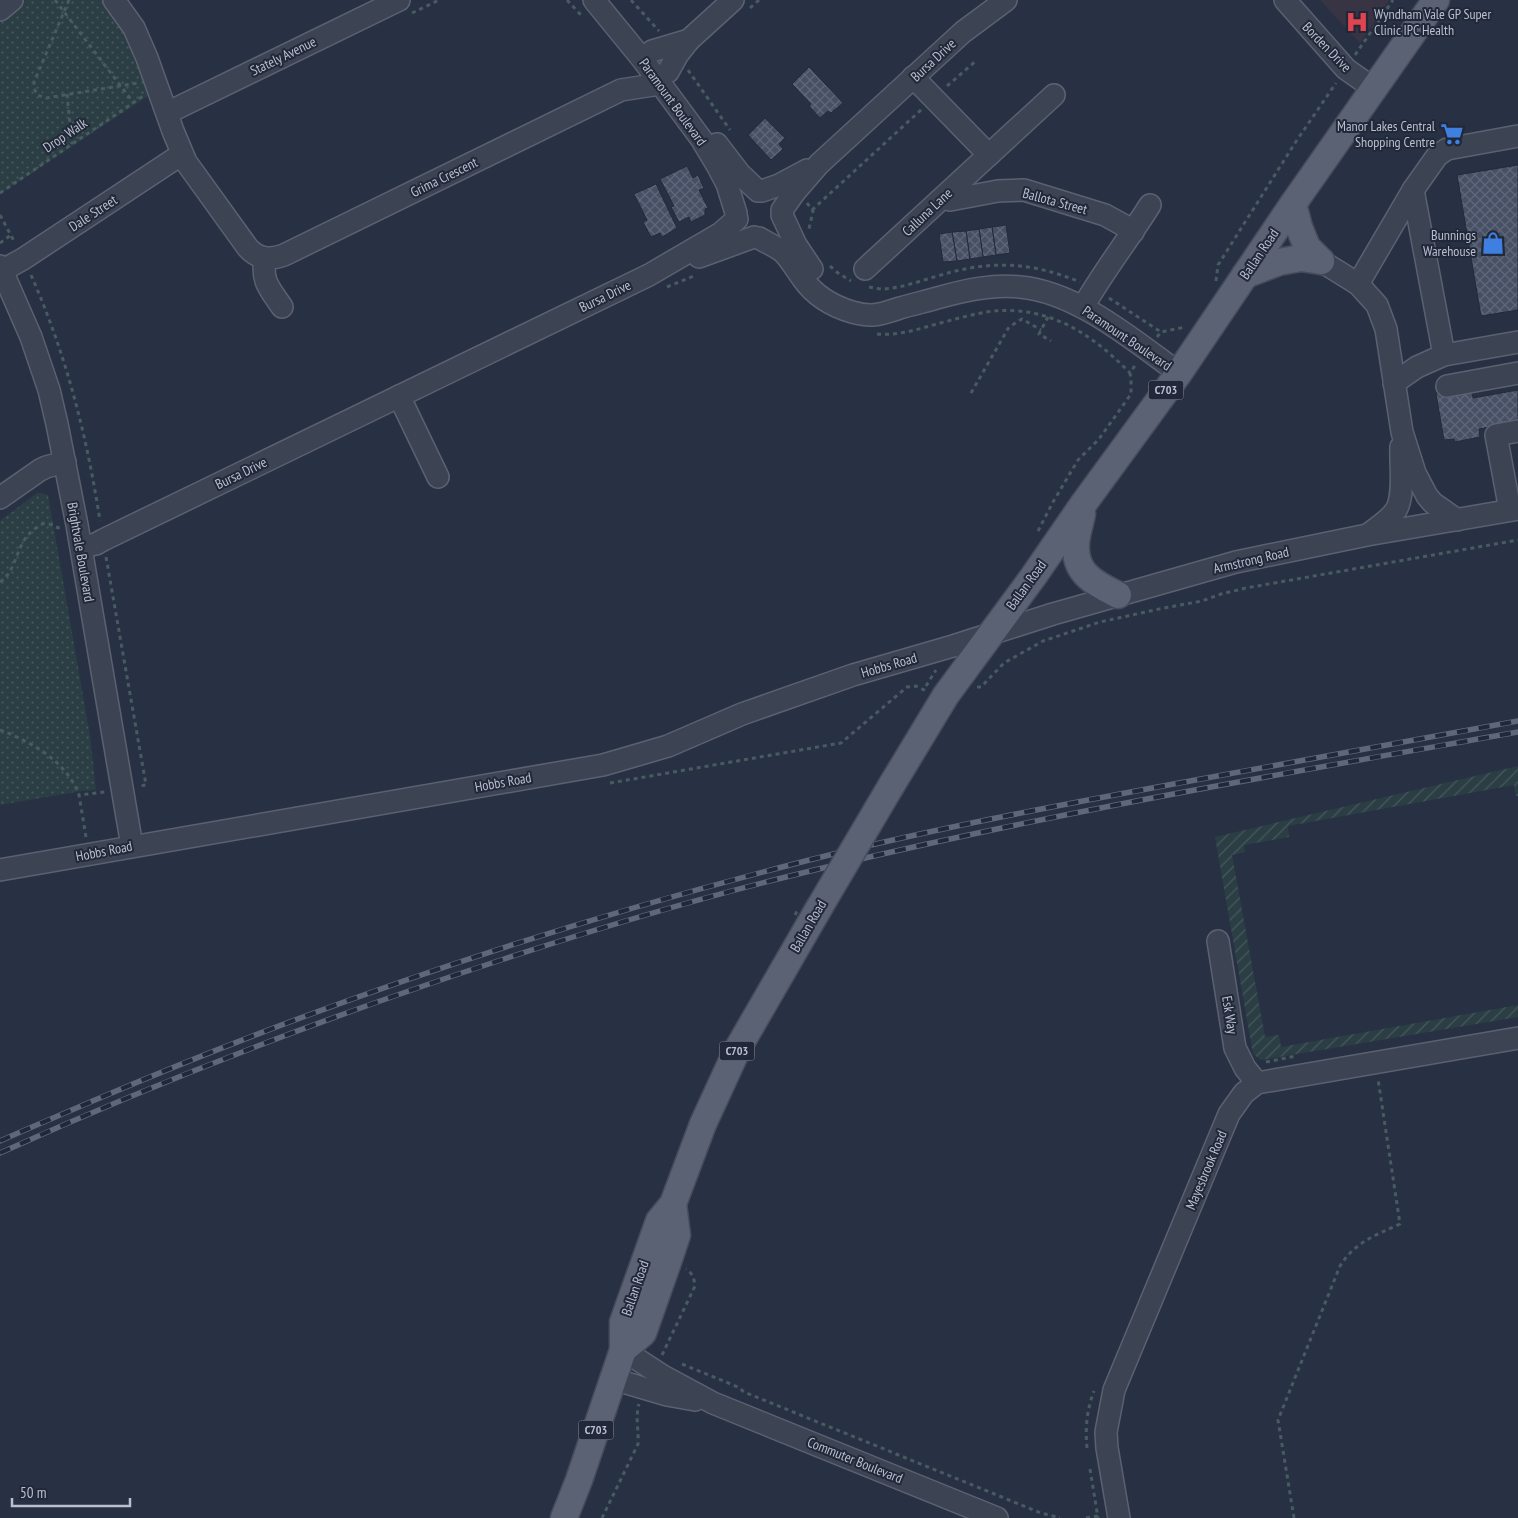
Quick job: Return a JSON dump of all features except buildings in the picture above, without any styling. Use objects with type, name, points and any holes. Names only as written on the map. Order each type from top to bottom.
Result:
[{"type":"main road","name":"Ballan Road","points":[[623,1350],[643,1333],[676,1235],[673,1204],[703,1124],[737,1050],[891,786],[946,695],[1033,577],[1179,372],[1373,88],[1436,0]]},
{"type":"main road","points":[[1293,204],[1298,227],[1307,246],[1321,261]]},
{"type":"main road","points":[[1245,275],[1279,262],[1301,258],[1321,261]]},
{"type":"main road","points":[[1084,503],[1076,548],[1078,560],[1088,578],[1095,584],[1118,595]]},
{"type":"main road","name":"C703","points":[[564,1518],[623,1350]]},
{"type":"street","points":[[0,10],[12,0]]},
{"type":"street","points":[[114,0],[134,28],[148,58],[182,154],[248,248],[258,256],[265,258],[263,269],[266,284],[282,307]]},
{"type":"street","name":"Stately Avenue","points":[[167,113],[399,0]]},
{"type":"street","name":"Paramount Boulevard","points":[[594,0],[666,58],[702,140],[726,184],[736,216]]},
{"type":"street","name":"Paramount Boulevard","points":[[606,0],[666,58],[726,156],[740,174],[760,191]]},
{"type":"street","points":[[666,58],[732,0]]},
{"type":"street","name":"Bursa Drive","points":[[782,213],[794,193],[819,164],[963,32],[1006,0]]},
{"type":"street","name":"Borden Drive","points":[[1285,0],[1346,69],[1373,88]]},
{"type":"street","name":"Grima Crescent","points":[[265,258],[271,259],[284,255],[621,90],[666,58]]},
{"type":"street","points":[[913,77],[934,98],[983,160],[998,191]]},
{"type":"street","name":"Calluna Lane","points":[[865,269],[1054,95]]},
{"type":"street","points":[[1358,284],[1413,190],[1437,156],[1447,149],[1518,136]]},
{"type":"street","name":"Dale Street","points":[[1,267],[23,259],[182,154]]},
{"type":"street","name":"Bursa Drive","points":[[760,191],[779,185],[819,164]]},
{"type":"street","name":"Ballota Street","points":[[944,196],[950,200],[998,191],[1024,190],[1105,215],[1133,232]]},
{"type":"street","points":[[1413,190],[1444,355]]},
{"type":"street","points":[[760,191],[768,193],[777,200],[782,213],[781,222],[772,233],[757,237],[744,232],[736,216],[740,200],[751,192],[760,191]]},
{"type":"street","points":[[1083,307],[1095,285],[1150,205]]},
{"type":"street","name":"Paramount Boulevard","points":[[782,213],[796,245],[808,264],[819,278],[833,290],[848,298],[866,304],[900,308]]},
{"type":"street","name":"Bursa Drive","points":[[654,283],[722,233],[736,216]]},
{"type":"street","name":"Paramount Boulevard","points":[[757,237],[783,253],[804,281],[817,294],[835,306],[854,313],[871,316],[883,315],[900,308],[967,291],[1001,286],[1032,289],[1051,294],[1083,307],[1179,372]]},
{"type":"street","name":"Bursa Drive","points":[[81,547],[96,544],[108,552],[399,396],[757,237]]},
{"type":"street","points":[[1321,261],[1358,284],[1377,305],[1386,329],[1402,432],[1415,473],[1427,496],[1433,503],[1457,520]]},
{"type":"street","name":"Brightvale Boulevard","points":[[1,267],[18,305],[49,390],[66,462],[132,846]]},
{"type":"street","points":[[1394,383],[1417,367],[1444,355],[1518,342]]},
{"type":"street","points":[[1448,386],[1518,373]]},
{"type":"street","points":[[399,396],[438,477]]},
{"type":"street","points":[[1514,509],[1496,435],[1518,431]]},
{"type":"street","points":[[1367,535],[1390,517],[1396,510],[1399,502],[1401,492],[1402,432]]},
{"type":"street","points":[[0,498],[40,470],[66,462]]},
{"type":"street","name":"Armstrong Road","points":[[991,634],[1053,614],[1236,562],[1367,535],[1514,509]]},
{"type":"street","name":"Hobbs Road","points":[[0,870],[603,764],[668,746],[742,714],[799,694],[991,634]]},
{"type":"street","name":"Esk Way","points":[[1218,941],[1235,1048],[1253,1078]]},
{"type":"street","points":[[1253,1078],[1375,1062],[1518,1038]]},
{"type":"street","name":"Mayesbrook Road","points":[[1119,1518],[1106,1432],[1114,1390],[1229,1114],[1253,1078]]},
{"type":"street","name":"Commuter Boulevard","points":[[623,1350],[663,1376],[712,1403],[997,1518]]},
{"type":"street","name":"Commuter Boulevard","points":[[613,1379],[667,1395],[712,1403]]},
{"type":"path","points":[[55,0],[133,102]]},
{"type":"path","points":[[69,0],[33,85],[35,92],[40,97],[46,98],[138,83]]},
{"type":"path","points":[[631,0],[666,58],[732,134]]},
{"type":"path","points":[[812,210],[977,60]]},
{"type":"path","points":[[67,94],[72,144]]},
{"type":"path","name":"Drop Walk","points":[[0,192],[143,96]]},
{"type":"path","points":[[0,215],[23,259],[43,304],[56,337],[75,398],[108,552],[146,785],[79,795]]},
{"type":"path","points":[[0,243],[11,235]]},
{"type":"path","points":[[654,283],[704,272]]},
{"type":"path","points":[[875,334],[896,334],[992,311],[1014,310],[1048,317],[1076,329],[1097,342],[1130,373]]},
{"type":"path","points":[[1048,317],[1038,334],[1051,341]]},
{"type":"path","points":[[971,393],[1009,327],[1022,319],[1040,330]]},
{"type":"path","points":[[0,582],[10,572],[23,540],[33,529],[48,523],[56,528],[77,525]]},
{"type":"path","points":[[602,785],[841,743],[908,687],[916,686],[925,692],[952,688],[981,687],[1004,663],[1019,653],[1043,640],[1100,622],[1202,601],[1246,588],[1518,540]]},
{"type":"path","points":[[0,730],[31,744],[54,760],[70,776],[79,795],[90,854]]},
{"type":"path","points":[[1253,1078],[1263,1063],[1270,1060],[1298,1056]]},
{"type":"path","points":[[1294,1518],[1278,1420],[1340,1266],[1351,1250],[1400,1224],[1375,1062]]},
{"type":"path","points":[[679,1363],[738,1387],[744,1392],[772,1404],[1041,1513],[1060,1518]]},
{"type":"path","points":[[1088,1455],[1087,1419],[1095,1389]]},
{"type":"path","points":[[1090,1464],[1098,1518]]},
{"type":"shaded area","points":[[25,0],[104,0],[125,30],[151,94],[0,194],[0,22]]},
{"type":"shaded area","name":"Wyndham Vale GP Super Clinic IPC Health","points":[[1320,0],[1389,0],[1360,43]]},
{"type":"shaded area","points":[[37,493],[48,495],[90,736],[96,790],[0,805],[0,521]]},
{"type":"shaded area","points":[[1518,766],[1518,796],[1516,796],[1514,785],[1288,826],[1289,837],[1244,845],[1245,852],[1232,855],[1265,1037],[1279,1035],[1281,1047],[1518,1005],[1518,1017],[1261,1060],[1253,1054],[1215,837]]},
{"type":"railway","points":[[0,1141],[179,1065],[350,1000],[523,942],[698,890],[836,853],[987,820],[1139,790],[1518,721]]},
{"type":"railway","points":[[0,1153],[124,1099],[312,1025],[504,959],[684,904],[757,884],[884,854],[1064,815],[1518,732]]},
{"type":"place","name":"Wyndham Vale GP Super Clinic IPC Health","points":[[1357,22]]},
{"type":"place","name":"Manor Lakes Central Shopping Centre","points":[[1452,134]]},
{"type":"place","name":"Bunnings Warehouse","points":[[1493,243]]}]
